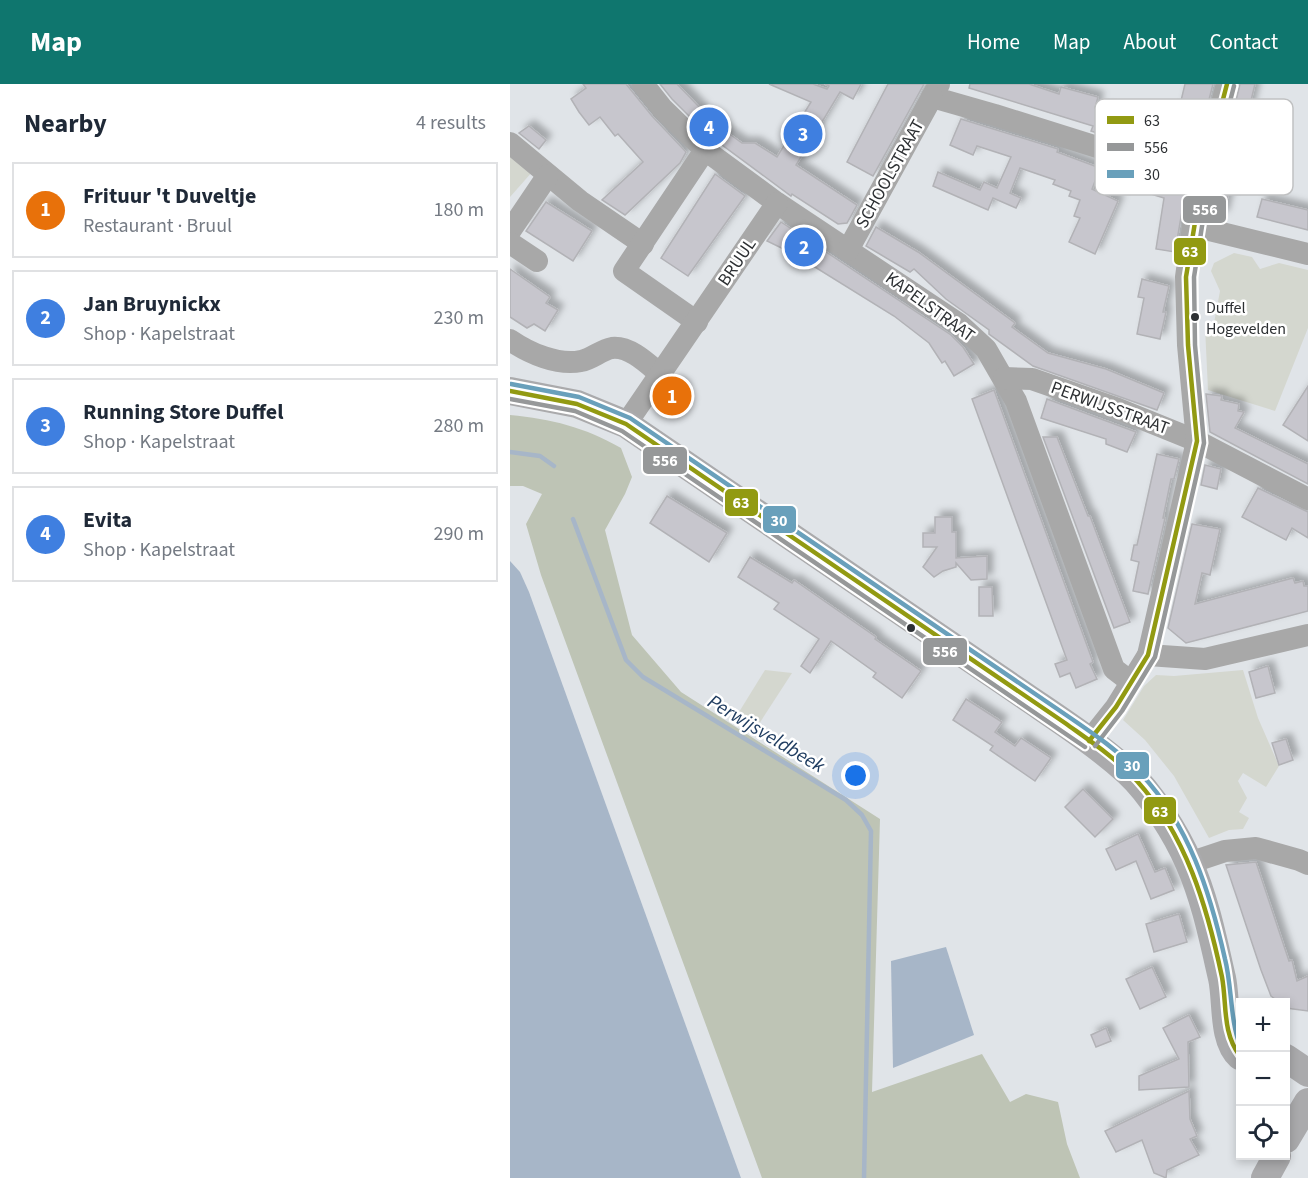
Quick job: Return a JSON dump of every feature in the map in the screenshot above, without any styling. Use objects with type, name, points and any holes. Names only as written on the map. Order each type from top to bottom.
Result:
[{"type":"main road","points":[[510,391],[577,404],[626,424],[1089,741],[1130,773],[1163,815],[1189,863],[1204,905],[1223,981],[1228,1032],[1237,1052]]},
{"type":"main road","points":[[1223,981],[1236,1011]]},
{"type":"main road","points":[[1290,1061],[1308,1073]]},
{"type":"main road","points":[[1290,1127],[1299,1101]]},
{"type":"main road","points":[[1265,1178],[1274,1160]]},
{"type":"street","name":"KAPELSTRAAT","points":[[643,84],[662,108],[705,150],[777,202],[959,324],[986,349],[1016,401],[1114,669],[1131,681]]},
{"type":"street","points":[[1223,99],[1227,84]]},
{"type":"street","points":[[935,91],[995,115],[1095,146]]},
{"type":"street","name":"SCHOOLSTRAAT","points":[[848,250],[935,91]]},
{"type":"street","points":[[510,143],[580,201],[643,244]]},
{"type":"street","points":[[697,322],[624,271],[705,150]]},
{"type":"street","points":[[510,231],[548,175]]},
{"type":"street","points":[[1089,741],[1116,707],[1148,655],[1197,441],[1188,345],[1186,277],[1199,195]]},
{"type":"street","name":"BRUUL","points":[[626,424],[777,202]]},
{"type":"street","points":[[1193,226],[1308,254]]},
{"type":"street","points":[[510,243],[537,261]]},
{"type":"street","points":[[510,340],[537,355],[559,360],[582,361],[613,348],[634,354],[660,375]]},
{"type":"street","name":"PERWIJSSTRAAT","points":[[1004,378],[1032,380],[1118,409],[1197,441],[1308,499]]},
{"type":"street","points":[[1148,655],[1205,659],[1308,635]]},
{"type":"street","points":[[1189,863],[1225,851],[1256,848],[1308,864]]},
{"type":"shaded area","points":[[510,138],[540,163],[510,197]]},
{"type":"shaded area","points":[[1234,253],[1252,257],[1260,269],[1279,263],[1308,270],[1308,328],[1275,411],[1208,390],[1205,327],[1214,323],[1220,291],[1211,271],[1214,263]]},
{"type":"shaded area","points":[[765,670],[792,673],[759,724],[739,712]]},
{"type":"shaded area","points":[[1243,670],[1258,718],[1279,766],[1266,787],[1243,773],[1238,781],[1247,798],[1239,812],[1249,818],[1243,829],[1229,830],[1209,838],[1174,776],[1145,740],[1123,720],[1144,686],[1156,675],[1174,676]]},
{"type":"green space","points":[[510,415],[567,425],[621,448],[632,477],[605,530],[632,635],[681,692],[880,819],[872,1092],[982,1054],[1010,1102],[1026,1094],[1058,1102],[1067,1144],[1080,1178],[762,1178],[541,575],[526,524],[542,494],[523,486],[510,486]]},
{"type":"water","points":[[510,561],[520,572],[529,592],[741,1178],[510,1178]]},
{"type":"water","points":[[946,947],[974,1035],[893,1068],[891,961]]},
{"type":"building","points":[[583,84],[626,84],[686,152],[680,163],[625,215],[602,200],[643,162],[618,134],[615,136],[600,117],[589,125],[579,112],[571,99],[586,88]]},
{"type":"building","points":[[660,84],[677,84],[703,111],[694,121]]},
{"type":"building","points":[[769,84],[813,84],[827,89],[829,86],[825,84],[861,84],[853,99],[840,92],[796,165],[857,205],[847,223],[838,224],[792,194],[791,196],[710,136],[717,125],[742,143],[755,143],[777,157],[811,102]]},
{"type":"building","points":[[888,84],[924,84],[873,176],[847,162]]},
{"type":"building","points":[[970,84],[1029,84],[1059,94],[1061,87],[1098,97],[1095,99],[1095,132],[1091,131],[1093,126],[969,88]]},
{"type":"building","points":[[1185,84],[1213,84],[1209,99],[1181,99]]},
{"type":"building","points":[[1240,84],[1255,84],[1251,99],[1236,99]]},
{"type":"building","points":[[961,119],[1058,149],[1057,152],[1095,166],[1095,181],[1092,189],[1095,190],[1095,195],[1105,195],[1118,201],[1095,254],[1069,242],[1080,218],[1074,216],[1080,200],[1069,196],[1071,191],[1053,184],[1055,180],[1020,168],[1010,193],[1021,198],[1016,208],[993,198],[988,210],[933,186],[938,172],[980,190],[984,182],[997,188],[1011,157],[977,146],[973,155],[950,145]]},
{"type":"building","points":[[529,126],[546,140],[539,149],[519,133]]},
{"type":"building","points":[[715,174],[745,196],[688,276],[661,258]]},
{"type":"building","points":[[1154,195],[1185,195],[1175,252],[1156,249],[1164,198]]},
{"type":"building","points":[[1213,195],[1228,195],[1223,216],[1209,213]]},
{"type":"building","points":[[1262,199],[1308,210],[1308,230],[1257,217]]},
{"type":"building","points":[[546,202],[592,231],[573,261],[526,231]]},
{"type":"building","points":[[781,222],[951,335],[963,347],[974,364],[954,376],[945,361],[942,363],[929,343],[894,316],[794,254],[767,241]]},
{"type":"building","points":[[876,227],[918,252],[1015,323],[1012,327],[1048,353],[1106,369],[1164,393],[1157,410],[1033,366],[946,299],[914,269],[910,272],[866,246]]},
{"type":"building","points":[[510,269],[550,297],[546,303],[558,310],[545,331],[534,324],[527,328],[510,317]]},
{"type":"building","points":[[1142,279],[1169,286],[1160,339],[1137,334],[1144,298],[1138,297]]},
{"type":"building","points":[[675,381],[685,388],[672,409],[662,402]]},
{"type":"building","points":[[1308,386],[1308,441],[1283,425]]},
{"type":"building","points":[[994,390],[1093,662],[1090,664],[1097,679],[1076,688],[1070,673],[1060,677],[1055,664],[1067,660],[972,399]]},
{"type":"building","points":[[1206,394],[1222,396],[1221,400],[1239,404],[1238,411],[1244,412],[1235,428],[1308,464],[1308,484],[1210,432]]},
{"type":"building","points":[[1047,399],[1136,432],[1127,452],[1106,444],[1106,439],[1041,418]]},
{"type":"building","points":[[1043,437],[1057,437],[1130,622],[1114,628]]},
{"type":"building","points":[[1157,454],[1179,459],[1174,479],[1171,479],[1148,594],[1133,591],[1139,562],[1131,560],[1134,545],[1137,545]]},
{"type":"building","points":[[1205,465],[1221,469],[1217,489],[1201,485]]},
{"type":"building","points":[[1258,488],[1308,512],[1308,538],[1292,528],[1286,540],[1242,517]]},
{"type":"building","points":[[667,496],[727,533],[709,562],[650,523]]},
{"type":"building","points":[[935,517],[952,517],[952,532],[956,532],[956,558],[987,556],[987,579],[971,580],[956,563],[956,567],[934,577],[923,567],[937,547],[923,547],[923,533],[935,533]]},
{"type":"building","points":[[1192,524],[1220,529],[1210,575],[1202,573],[1195,604],[1293,578],[1295,583],[1303,581],[1304,586],[1308,586],[1308,611],[1186,643],[1168,628]]},
{"type":"building","points":[[750,557],[792,583],[794,580],[921,671],[902,698],[873,677],[876,673],[831,641],[810,673],[801,666],[819,639],[774,609],[779,603],[738,577]]},
{"type":"building","points":[[979,587],[992,587],[993,616],[979,616]]},
{"type":"building","points":[[1268,666],[1275,693],[1256,698],[1249,672]]},
{"type":"building","points":[[966,699],[1002,722],[995,732],[1015,746],[1021,738],[1051,758],[1035,781],[990,750],[993,746],[953,720]]},
{"type":"building","points":[[1286,739],[1293,760],[1279,765],[1272,743]]},
{"type":"building","points":[[1083,789],[1113,819],[1095,837],[1065,807]]},
{"type":"building","points":[[1138,834],[1155,872],[1165,868],[1174,890],[1151,899],[1136,861],[1116,870],[1106,849]]},
{"type":"building","points":[[1256,862],[1289,961],[1292,960],[1297,981],[1308,976],[1308,1011],[1290,1009],[1290,998],[1271,996],[1226,865]]},
{"type":"building","points":[[1179,914],[1187,942],[1154,952],[1146,924]]},
{"type":"building","points":[[1152,967],[1166,997],[1140,1009],[1126,979]]},
{"type":"building","points":[[1189,1015],[1200,1037],[1188,1042],[1189,1087],[1139,1090],[1139,1076],[1179,1059],[1163,1028]]},
{"type":"building","points":[[1106,1028],[1111,1041],[1096,1047],[1091,1035]]},
{"type":"building","points":[[1189,1091],[1190,1119],[1197,1136],[1190,1139],[1199,1155],[1167,1170],[1166,1178],[1154,1173],[1142,1140],[1116,1152],[1105,1131]]},
{"type":"waterway","name":"Perwijsveldbeek","points":[[510,452],[540,456],[554,466]]},
{"type":"waterway","name":"Perwijsveldbeek","points":[[573,519],[626,660],[643,677],[846,800],[862,815],[871,831],[864,1178]]},
{"type":"transit line","name":"63","points":[[1223,99],[1227,84]]},
{"type":"transit line","name":"556","points":[[1231,99],[1234,86]]},
{"type":"transit line","name":"63","points":[[1089,741],[1116,707],[1148,655],[1197,441],[1188,345],[1186,277],[1200,195]]},
{"type":"transit line","name":"556","points":[[1095,746],[1122,711],[1155,657],[1204,443],[1195,345],[1194,277],[1207,195]]},
{"type":"transit line","name":"30","points":[[511,384],[579,397],[630,418],[1078,723],[1124,758],[1158,794],[1185,837],[1195,860],[1219,934],[1227,969],[1236,1032]]},
{"type":"transit line","name":"63","points":[[510,391],[577,404],[626,424],[1065,723],[1120,765],[1137,781],[1169,824],[1192,873],[1216,950],[1230,1038],[1237,1052]]},
{"type":"transit line","name":"556","points":[[510,399],[575,411],[622,431],[1085,747]]},
{"type":"place","name":"Evita","points":[[709,127]]},
{"type":"place","name":"Running Store Duffel","points":[[803,134]]},
{"type":"place","name":"Jan Bruynickx","points":[[804,247]]},
{"type":"place","name":"Duffel Hogevelden","points":[[1195,317]]},
{"type":"place","name":"Frituur 't Duveltje","points":[[672,396]]}]
